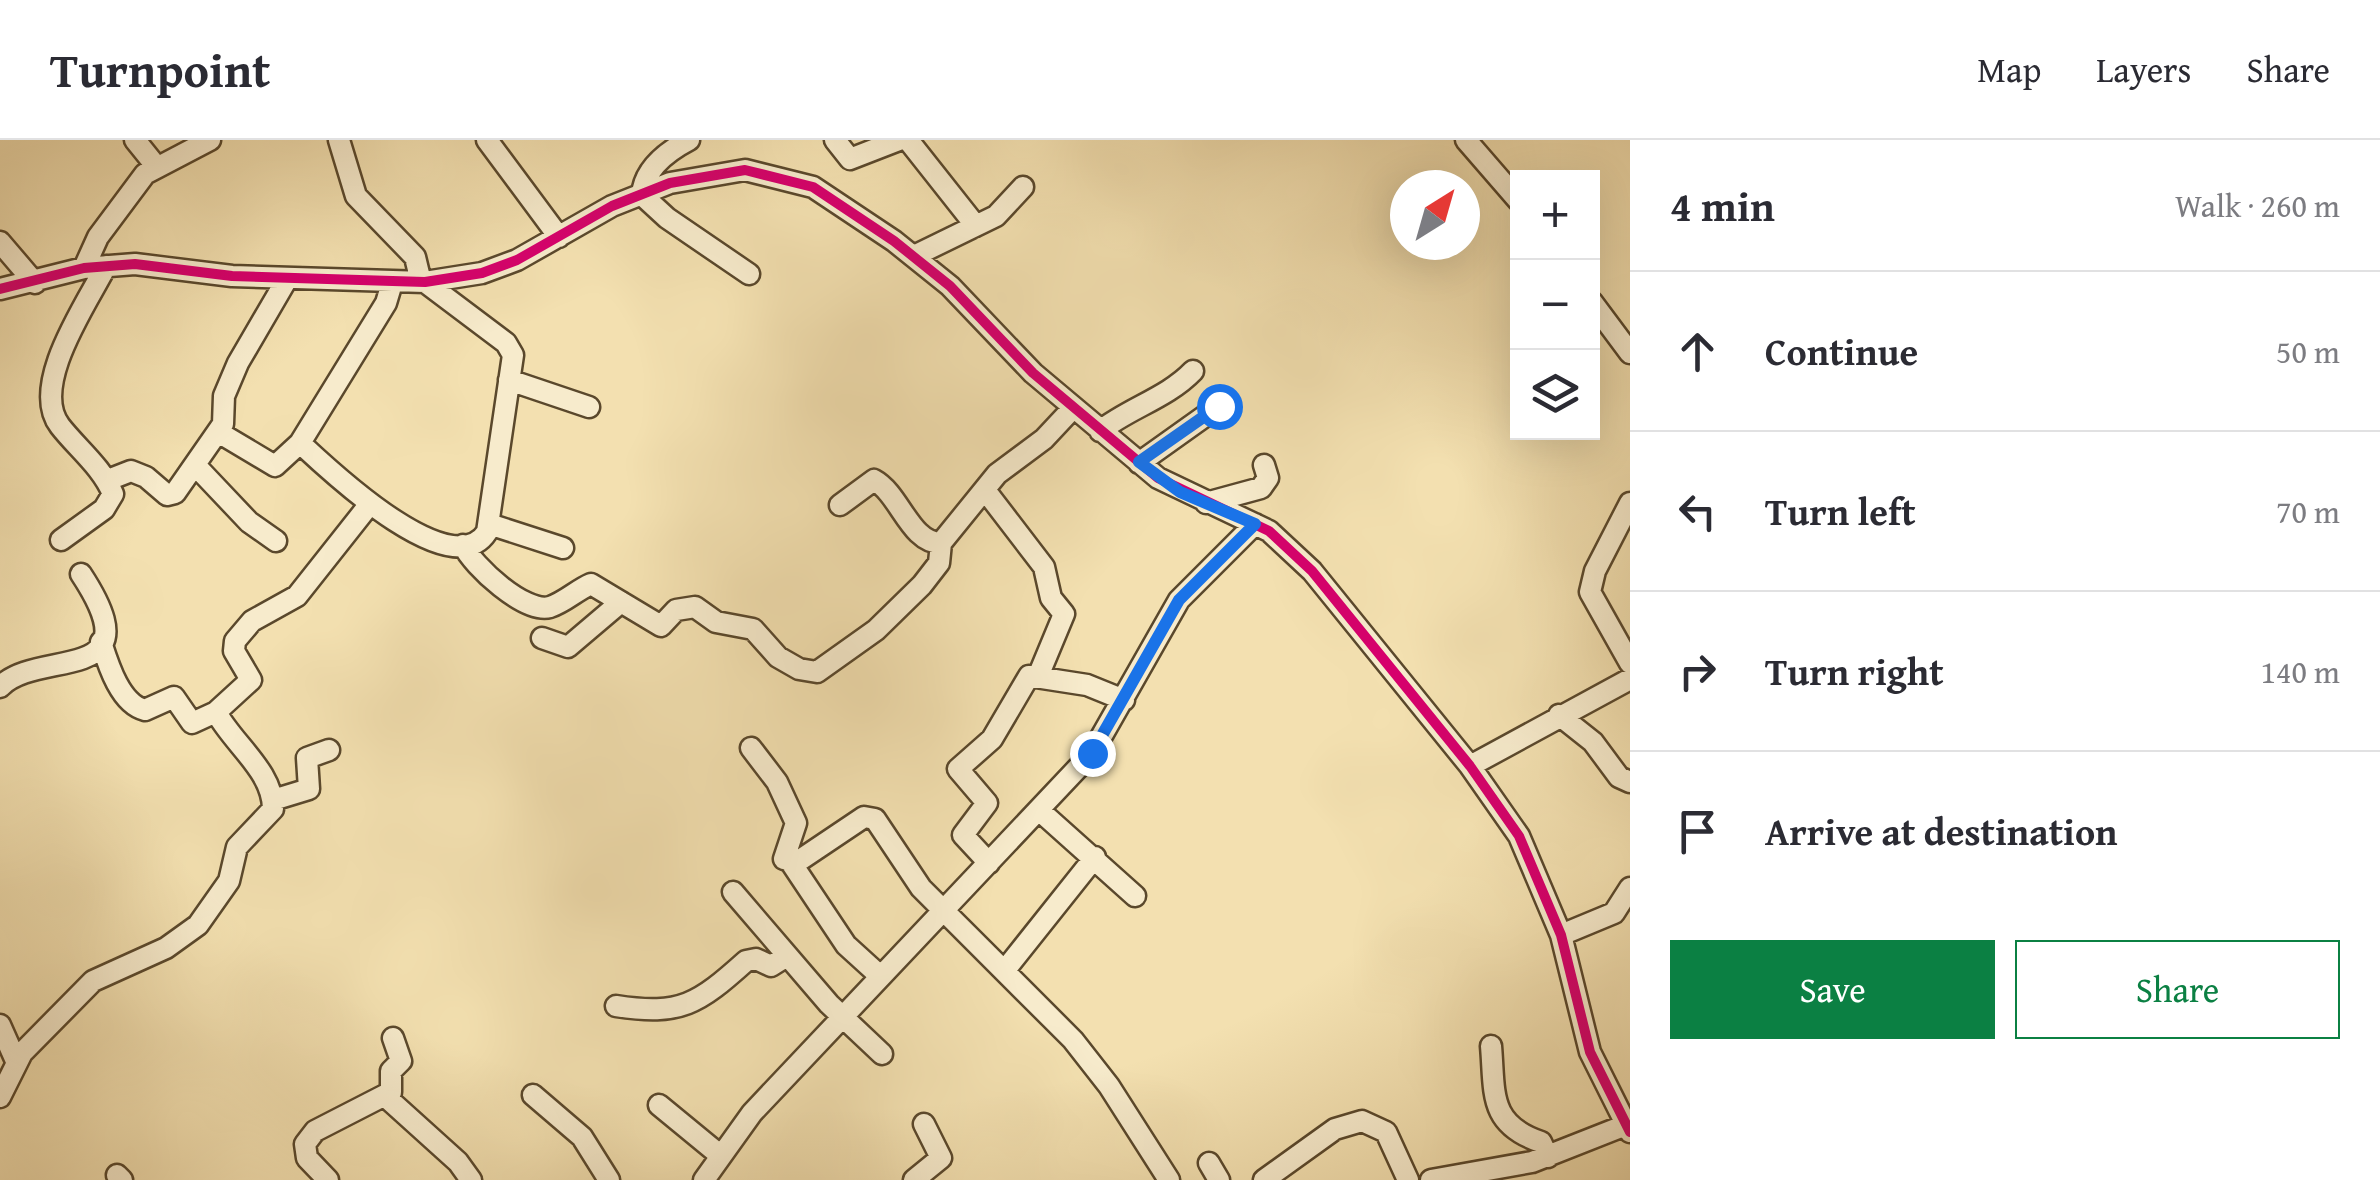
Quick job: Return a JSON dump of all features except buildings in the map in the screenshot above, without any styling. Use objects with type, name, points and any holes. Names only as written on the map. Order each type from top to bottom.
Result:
[{"type":"street","points":[[135,140],[156,166]]},
{"type":"street","points":[[84,268],[125,198],[156,166],[210,140]]},
{"type":"street","points":[[300,443],[369,505],[426,536],[463,546],[482,538],[488,524],[513,355],[506,343],[423,282],[415,257],[356,196],[339,140]]},
{"type":"street","points":[[487,140],[559,237]]},
{"type":"street","points":[[642,195],[645,180],[667,151],[689,140]]},
{"type":"street","points":[[835,140],[852,159],[898,140]]},
{"type":"street","points":[[908,140],[976,226]]},
{"type":"street","points":[[1466,140],[1510,191]]},
{"type":"street","points":[[0,289],[84,268],[135,264],[287,279],[392,283],[482,273],[518,260],[642,195],[725,171],[783,176],[841,203],[950,286],[1073,408],[1139,462],[1180,492],[1278,537],[1312,570],[1470,766],[1519,836],[1561,935],[1590,1052],[1628,1128],[1548,1157],[1431,1180]]},
{"type":"street","points":[[914,256],[996,216],[1023,187]]},
{"type":"street","points":[[642,195],[667,218],[748,274]]},
{"type":"street","points":[[0,242],[35,283]]},
{"type":"street","points":[[61,540],[112,501],[108,480],[58,424],[50,398],[60,352],[106,266]]},
{"type":"street","points":[[108,480],[138,472],[171,496],[218,432],[224,396],[238,362],[287,279]]},
{"type":"street","points":[[218,432],[276,466],[300,443],[386,304],[392,283]]},
{"type":"street","points":[[1600,313],[1630,353]]},
{"type":"street","points":[[1100,431],[1130,408],[1167,392],[1193,371]]},
{"type":"street","points":[[509,380],[589,407]]},
{"type":"street","points":[[1139,462],[1219,406]]},
{"type":"street","points":[[463,546],[471,563],[528,606],[548,608],[592,584],[661,626],[676,610],[695,607],[712,621],[753,629],[781,658],[817,672],[876,630],[922,585],[939,563],[942,543],[997,474],[1044,439],[1073,408]]},
{"type":"street","points":[[195,465],[249,522],[276,542]]},
{"type":"street","points":[[1206,502],[1261,488],[1268,478],[1264,465]]},
{"type":"street","points":[[840,505],[874,480],[888,490],[922,536],[942,543]]},
{"type":"street","points":[[985,490],[1044,566],[1051,598],[1063,609],[1064,618],[1039,674]]},
{"type":"street","points":[[1630,503],[1590,583],[1603,620],[1630,663]]},
{"type":"street","points":[[81,574],[102,607],[102,642],[111,670],[140,710],[174,697],[192,723],[216,712],[251,680],[234,651],[235,642],[252,621],[297,596],[369,505]]},
{"type":"street","points":[[488,524],[563,548]]},
{"type":"street","points":[[704,1180],[742,1124],[878,975],[943,912],[1092,753],[1179,600],[1255,524]]},
{"type":"street","points":[[542,638],[568,646],[620,602]]},
{"type":"street","points":[[0,688],[16,675],[81,662],[102,642]]},
{"type":"street","points":[[989,863],[964,835],[988,806],[958,769],[992,739],[1029,676],[1039,674],[1124,700]]},
{"type":"street","points":[[1470,766],[1630,679]]},
{"type":"street","points":[[0,1097],[16,1061],[92,981],[166,948],[198,925],[224,892],[237,847],[265,822],[273,800],[259,769],[230,738],[216,712]]},
{"type":"street","points":[[1559,715],[1593,742],[1618,777],[1630,782]]},
{"type":"street","points":[[751,748],[777,782],[796,823],[784,855],[846,945],[878,975]]},
{"type":"street","points":[[273,800],[309,790],[307,758],[329,750]]},
{"type":"street","points":[[1040,811],[1135,896]]},
{"type":"street","points":[[792,864],[869,817],[880,824],[906,871],[1097,1071],[1169,1180]]},
{"type":"street","points":[[1004,970],[1095,857]]},
{"type":"street","points":[[1561,935],[1614,913],[1630,888]]},
{"type":"street","points":[[733,892],[828,1004],[882,1054]]},
{"type":"street","points":[[616,1006],[649,1011],[690,1006],[746,961],[756,959],[771,966],[788,956]]},
{"type":"street","points":[[0,1025],[16,1061]]},
{"type":"street","points":[[328,1180],[307,1158],[309,1137],[386,1098],[394,1088],[391,1071],[401,1061],[394,1038]]},
{"type":"street","points":[[1491,1046],[1494,1100],[1517,1134],[1541,1142],[1548,1157]]},
{"type":"street","points":[[533,1094],[582,1137],[609,1180]]},
{"type":"street","points":[[386,1098],[458,1162],[471,1180]]},
{"type":"street","points":[[659,1105],[721,1156]]},
{"type":"street","points":[[1264,1180],[1335,1130],[1362,1121],[1386,1132],[1408,1180]]},
{"type":"street","points":[[914,1180],[941,1158],[924,1124]]},
{"type":"cycle path","points":[[0,289],[84,268],[135,264],[232,276],[425,282],[482,273],[517,260],[612,206],[670,183],[745,170],[813,187],[894,241],[950,286],[1033,373],[1158,478],[1269,531],[1312,571],[1470,766],[1519,836],[1561,935],[1590,1052],[1630,1132]]},
{"type":"route","points":[[1092,753],[1179,600],[1255,524],[1180,492],[1139,462],[1219,406]]}]
